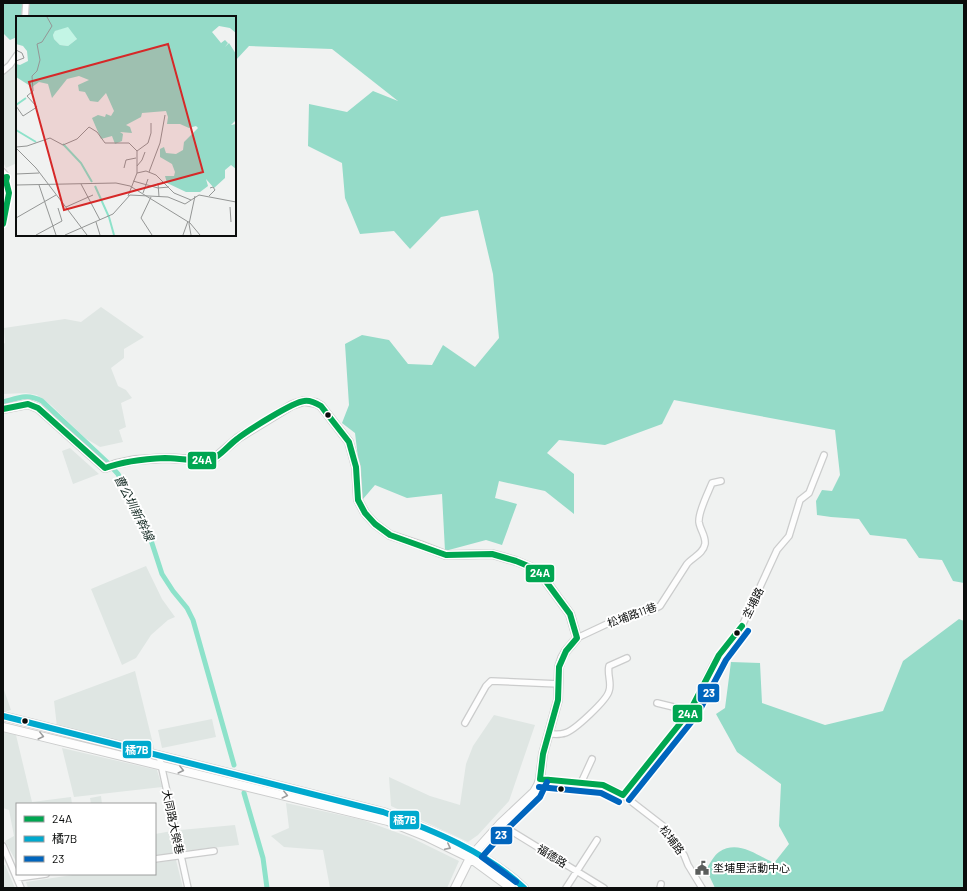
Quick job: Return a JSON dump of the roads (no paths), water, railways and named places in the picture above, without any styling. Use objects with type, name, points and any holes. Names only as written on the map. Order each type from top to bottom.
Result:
[{"type":"street","points":[[25,16],[26,3]]},
{"type":"street","points":[[3,71],[10,66],[16,57]]},
{"type":"street","points":[[3,172],[7,177],[3,178]]},
{"type":"street","points":[[3,409],[28,404],[38,408],[105,468],[135,460],[166,458],[199,460],[210,459],[216,457],[238,438],[292,405],[304,401],[316,403],[321,406],[349,442],[356,467],[358,500],[365,513],[382,530],[390,535],[446,555],[492,554],[516,561],[539,572],[570,614],[576,638],[562,658],[559,667],[558,700],[543,754],[540,779],[534,792],[500,824],[472,855],[455,888]]},
{"type":"street","name":"坔埔路","points":[[623,795],[690,711],[716,660],[742,626],[777,550],[789,536],[800,500],[809,493],[824,455]]},
{"type":"street","name":"松埔路11巷","points":[[576,638],[626,615],[648,612],[660,606],[690,560],[698,556],[703,550],[705,537],[700,527],[699,520],[705,498],[712,483],[721,481]]},
{"type":"street","points":[[549,734],[564,734],[571,730],[596,708],[609,693],[609,666],[627,658]]},
{"type":"street","points":[[466,723],[486,686],[491,681],[559,684]]},
{"type":"street","points":[[657,703],[690,711]]},
{"type":"street","points":[[3,716],[383,812],[428,828],[472,855],[510,888]]},
{"type":"street","points":[[3,727],[388,821],[472,855],[500,869],[524,888]]},
{"type":"street","name":"大同路大榮巷","points":[[159,755],[188,888]]},
{"type":"street","points":[[581,783],[592,759]]},
{"type":"street","name":"松埔路","points":[[540,779],[603,786],[623,795],[663,826],[684,855],[688,865],[702,888]]},
{"type":"street","name":"福德路","points":[[500,824],[604,888]]},
{"type":"street","points":[[566,888],[597,840]]},
{"type":"street","points":[[3,846],[21,888]]},
{"type":"street","points":[[156,859],[214,851]]},
{"type":"street","points":[[17,878],[39,875]]},
{"type":"waterway","name":"曹公圳新幹線","points":[[3,402],[27,397],[32,397],[42,401],[118,474],[148,531],[162,574],[173,591],[187,608],[193,620],[234,765]]},
{"type":"waterway","name":"曹公圳新幹線","points":[[244,793],[263,858],[267,888]]},
{"type":"place","name":"坔埔里活動中心","points":[[702,868]]}]
